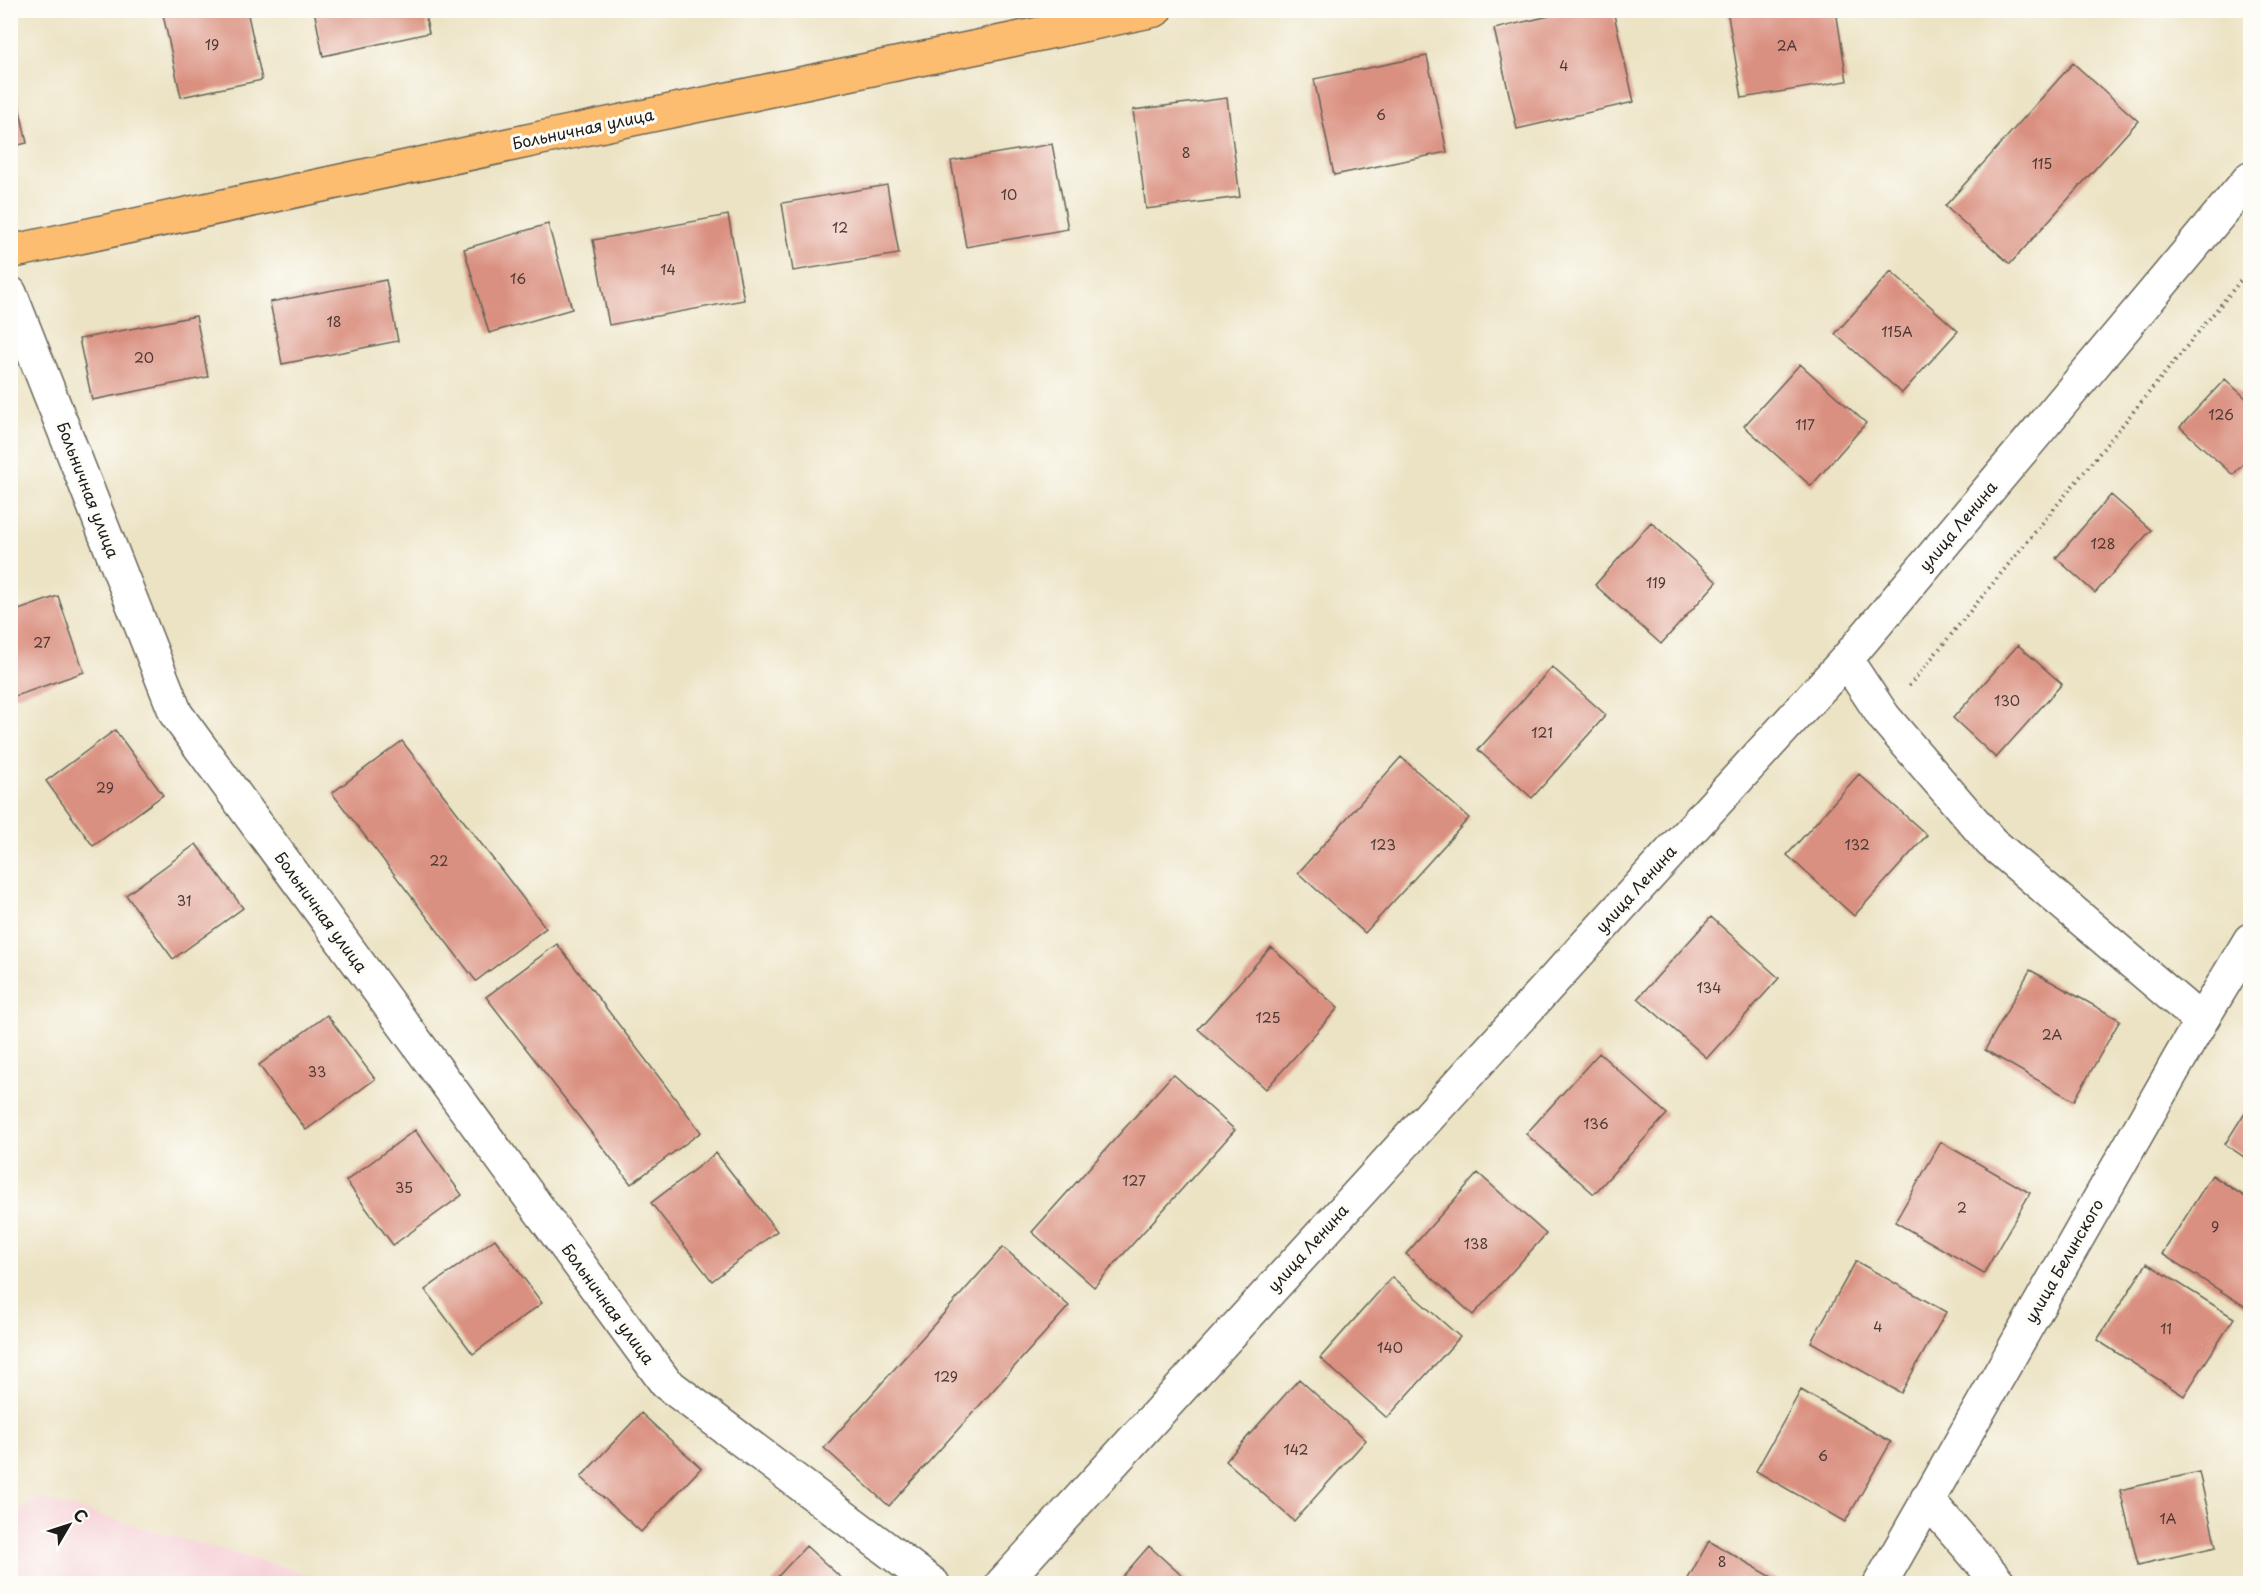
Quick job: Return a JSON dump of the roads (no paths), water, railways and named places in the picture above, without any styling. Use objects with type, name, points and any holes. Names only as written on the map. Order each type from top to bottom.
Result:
[{"type":"main road","name":"Больничная улица","points":[[10,252],[1155,10]]},
{"type":"street","name":"улица Ленина","points":[[1002,1584],[1846,660],[2250,178]]},
{"type":"street","name":"Больничная улица","points":[[10,293],[176,714],[666,1383],[933,1584]]},
{"type":"street","points":[[1846,660],[1884,717],[1991,842],[2201,1021]]},
{"type":"street","name":"улица Белинского","points":[[1880,1584],[2201,1021],[2250,940]]},
{"type":"street","points":[[1927,1499],[2000,1584]]}]
